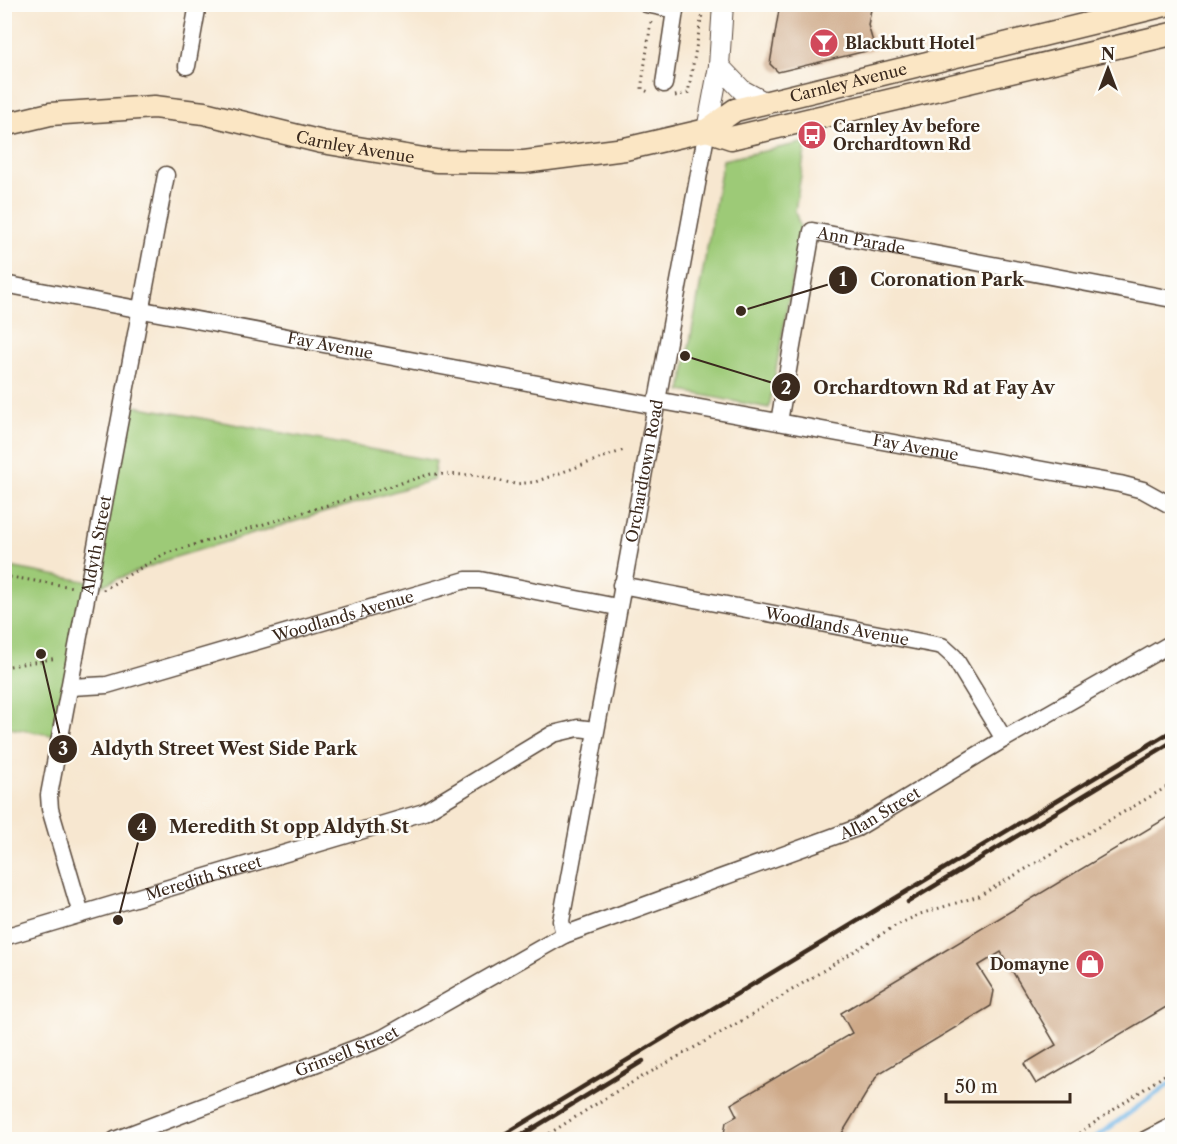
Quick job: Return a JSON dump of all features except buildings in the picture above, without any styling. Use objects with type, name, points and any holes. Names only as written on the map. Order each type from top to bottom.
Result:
[{"type":"main road","name":"Carnley Avenue","points":[[4,125],[50,114],[154,107],[204,113],[322,142],[436,161],[513,162],[625,148],[707,130],[735,110],[1169,4]]},
{"type":"main road","name":"Carnley Avenue","points":[[707,130],[731,138],[738,137],[1173,34]]},
{"type":"street","points":[[187,66],[198,4]]},
{"type":"street","points":[[646,4],[676,7],[663,84]]},
{"type":"street","name":"Orchardtown Road","points":[[564,934],[561,921],[718,66],[723,4]]},
{"type":"street","points":[[718,66],[742,90],[766,103]]},
{"type":"street","name":"Aldyth Street","points":[[81,914],[48,802],[166,175]]},
{"type":"street","name":"Ann Parade","points":[[779,422],[812,231],[1173,299]]},
{"type":"street","name":"Fay Avenue","points":[[4,284],[656,403],[779,422],[1120,484],[1143,490],[1173,506]]},
{"type":"street","name":"Woodlands Avenue","points":[[71,687],[107,685],[466,580],[480,580],[617,607]]},
{"type":"street","name":"Woodlands Avenue","points":[[621,585],[942,646],[954,657],[1004,739]]},
{"type":"street","name":"Allan Street","points":[[564,934],[857,828],[1004,739],[1173,642]]},
{"type":"street","name":"Meredith Street","points":[[4,937],[424,812],[553,734],[578,728],[595,730]]},
{"type":"street","name":"Grinsell Street","points":[[115,1140],[384,1038],[564,934]]},
{"type":"street","points":[[1145,1140],[1173,1126]]},
{"type":"path","points":[[4,576],[89,590],[104,590],[164,554],[432,474],[475,475],[515,484],[535,482],[624,450]]},
{"type":"path","points":[[4,667],[77,655]]},
{"type":"path","points":[[539,1140],[617,1091],[752,1015],[893,927],[920,914],[979,896],[1173,784]]},
{"type":"path","points":[[1069,1140],[1173,1070]]},
{"type":"green space","points":[[801,143],[806,145],[795,211],[801,230],[769,408],[681,391],[723,160]]},
{"type":"green space","points":[[124,404],[436,461],[433,480],[169,559],[89,590],[62,737],[5,727],[4,566],[90,582]]},
{"type":"waterway","points":[[1092,1140],[1172,1082]]},
{"type":"railway","points":[[495,1140],[1172,731]]},
{"type":"railway","points":[[908,902],[1172,742]]},
{"type":"railway","points":[[514,1140],[643,1061]]},
{"type":"place","name":"Blackbutt Hotel","points":[[824,43]]},
{"type":"place","name":"Carnley Av before Orchardtown Rd","points":[[812,135]]},
{"type":"place","name":"Coronation Park","points":[[741,311]]},
{"type":"place","name":"Orchardtown Rd at Fay Av","points":[[685,356]]},
{"type":"place","name":"Aldyth Street West Side Park","points":[[41,654]]},
{"type":"place","name":"Meredith St opp Aldyth St","points":[[118,920]]},
{"type":"place","name":"Domayne","points":[[1090,964]]}]
